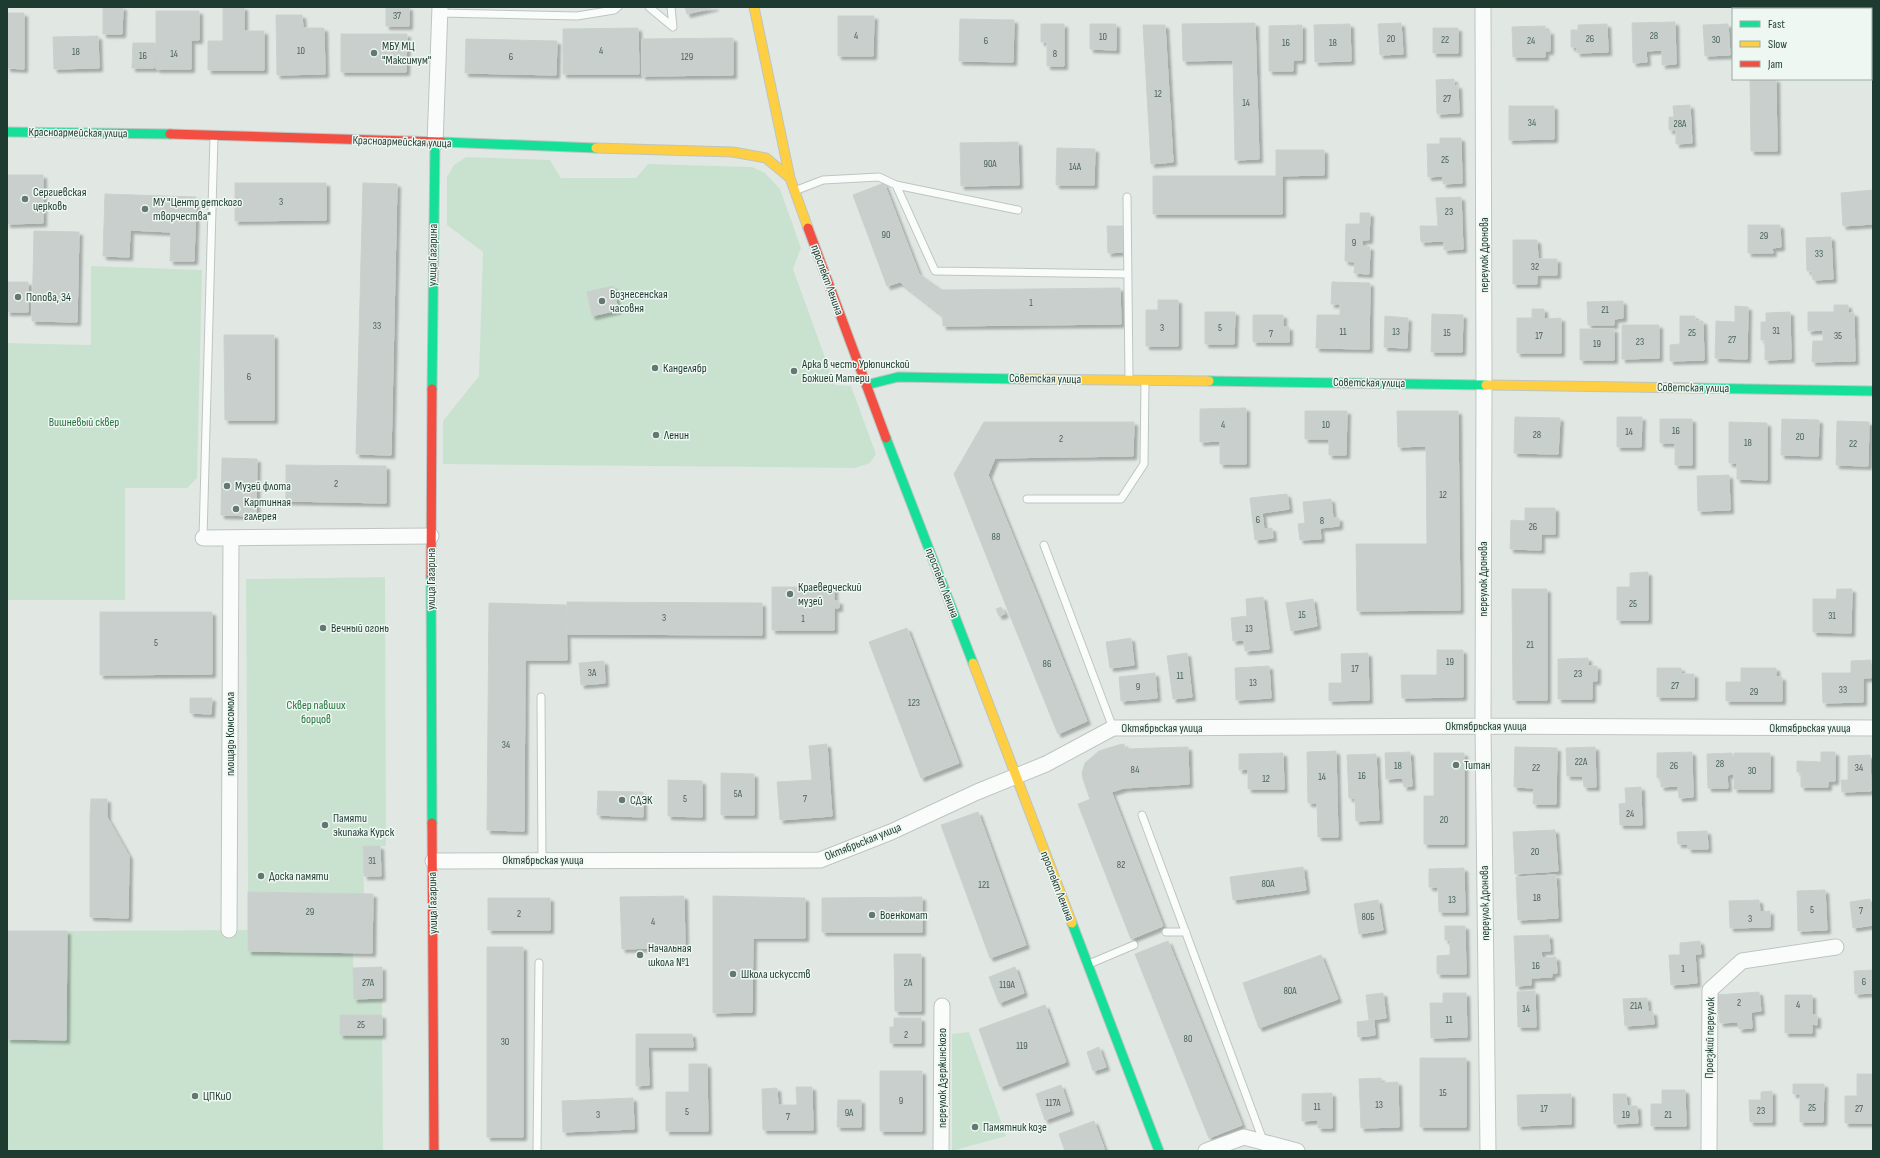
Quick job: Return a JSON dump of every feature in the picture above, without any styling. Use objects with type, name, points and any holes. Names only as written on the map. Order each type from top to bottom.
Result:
[{"type":"main road","name":"проспект Ленина","points":[[754,7],[790,178],[866,385],[1159,1151]]},
{"type":"main road","name":"Красноармейская улица","points":[[7,132],[214,135],[435,144],[733,152],[766,158],[790,178]]},
{"type":"main road","name":"улица Гагарина","points":[[434,1151],[431,536],[435,144]]},
{"type":"main road","name":"Советская улица","points":[[866,385],[898,378],[1145,380],[1873,391]]},
{"type":"street","name":"переулок Дронова","points":[[1483,7],[1483,726],[1488,1151]]},
{"type":"street","name":"улица Гагарина","points":[[435,144],[440,10]]},
{"type":"street","points":[[203,538],[431,536]]},
{"type":"street","name":"площадь Комсомола","points":[[229,930],[231,538]]},
{"type":"street","name":"Октябрьская улица","points":[[432,861],[820,860],[890,832],[977,792],[1046,764],[1113,728],[1483,726],[1873,728]]},
{"type":"street","name":"Проезжий переулок","points":[[1709,1151],[1710,990],[1742,961],[1836,947]]},
{"type":"street","name":"переулок Дзержинского","points":[[941,1151],[942,1006]]},
{"type":"street","points":[[1206,1151],[1244,1137],[1265,1147],[1296,1151]]},
{"type":"lane","points":[[440,10],[522,11],[577,16],[614,10],[618,7]]},
{"type":"lane","points":[[649,7],[673,26],[671,7]]},
{"type":"lane","points":[[203,538],[214,135]]},
{"type":"lane","points":[[795,191],[823,180],[879,177],[896,185],[1018,210]]},
{"type":"lane","points":[[896,185],[935,271],[1128,274]]},
{"type":"lane","points":[[1127,197],[1128,380]]},
{"type":"lane","points":[[1027,499],[1121,499],[1144,464],[1145,380]]},
{"type":"lane","points":[[1044,545],[1113,728]]},
{"type":"lane","points":[[540,697],[542,860]]},
{"type":"lane","points":[[1142,815],[1265,1147]]},
{"type":"lane","points":[[1166,932],[1186,932]]},
{"type":"lane","points":[[1087,965],[1134,945]]},
{"type":"lane","points":[[537,1151],[539,963]]},
{"type":"green space","points":[[466,157],[550,160],[561,178],[636,178],[648,164],[752,167],[765,173],[780,189],[801,248],[793,269],[835,385],[851,386],[876,454],[870,463],[855,468],[443,464],[443,421],[479,376],[483,252],[447,225],[447,177],[454,165]]},
{"type":"green space","name":"Вишневый сквер","points":[[91,266],[202,270],[197,478],[187,488],[125,488],[125,600],[7,600],[7,343],[91,345]]},
{"type":"green space","name":"Сквер павших борцов","points":[[385,577],[386,846],[363,846],[364,894],[248,892],[246,579]]},
{"type":"green space","name":"ЦПКиО","points":[[248,930],[248,951],[353,953],[354,999],[382,998],[383,1151],[7,1151],[7,1039],[66,1040],[67,931]]},
{"type":"green space","points":[[969,1032],[1006,1136],[952,1151],[952,1034]]},
{"type":"building","points":[[103,7],[123,7],[122,34],[103,34]]},
{"type":"building","points":[[223,7],[244,7],[244,31],[264,31],[264,70],[208,70],[208,41],[223,41]]},
{"type":"building","points":[[386,7],[409,7],[409,26],[386,26]]},
{"type":"building","points":[[685,7],[715,7],[687,14]]},
{"type":"building","points":[[156,11],[199,11],[199,40],[191,40],[191,69],[156,69]]},
{"type":"building","points":[[7,13],[24,13],[24,69],[7,68]]},
{"type":"building","points":[[276,15],[302,15],[303,28],[324,28],[325,74],[277,75]]},
{"type":"building","points":[[838,16],[874,16],[873,56],[838,56]]},
{"type":"building","points":[[960,19],[1014,20],[1013,62],[959,61]]},
{"type":"building","points":[[1675,22],[1676,64],[1662,65],[1662,50],[1646,51],[1647,62],[1633,63],[1632,23]]},
{"type":"building","points":[[1255,23],[1259,159],[1235,160],[1233,60],[1183,61],[1182,24]]},
{"type":"building","points":[[1401,23],[1403,54],[1380,55],[1378,24]]},
{"type":"building","points":[[1041,24],[1064,24],[1064,66],[1047,66],[1047,42],[1041,42]]},
{"type":"building","points":[[1090,24],[1116,24],[1116,50],[1090,49]]},
{"type":"building","points":[[1350,24],[1351,61],[1315,62],[1314,25]]},
{"type":"building","points":[[1607,24],[1608,52],[1577,53],[1577,47],[1571,47],[1571,30],[1578,30],[1578,25]]},
{"type":"building","points":[[1728,24],[1730,55],[1705,56],[1703,25]]},
{"type":"building","points":[[1143,25],[1165,25],[1173,162],[1151,164]]},
{"type":"building","points":[[1302,25],[1302,60],[1293,60],[1293,71],[1269,71],[1269,26]]},
{"type":"building","points":[[1545,26],[1545,31],[1550,31],[1550,51],[1545,51],[1545,57],[1513,57],[1512,27]]},
{"type":"building","points":[[1872,26],[1873,26],[1872,62]]},
{"type":"building","points":[[638,28],[639,74],[563,74],[563,29]]},
{"type":"building","points":[[1433,28],[1458,28],[1458,53],[1433,53]]},
{"type":"building","name":"МБУ МЦ \"Максимум\"","points":[[341,34],[407,34],[406,72],[341,72]]},
{"type":"building","points":[[98,36],[99,68],[54,69],[53,37]]},
{"type":"building","points":[[733,38],[733,75],[642,76],[642,39]]},
{"type":"building","points":[[466,39],[557,41],[556,75],[465,73]]},
{"type":"building","points":[[133,43],[155,43],[154,68],[132,68]]},
{"type":"building","points":[[1454,79],[1454,86],[1458,85],[1459,113],[1437,114],[1436,80]]},
{"type":"building","points":[[1750,80],[1776,80],[1777,151],[1751,151]]},
{"type":"building","points":[[1690,105],[1692,143],[1676,144],[1676,130],[1669,130],[1669,117],[1674,117],[1673,106]]},
{"type":"building","points":[[1509,106],[1554,106],[1554,139],[1509,140]]},
{"type":"building","points":[[1440,138],[1461,138],[1462,183],[1443,184],[1443,176],[1428,177],[1427,144],[1440,144]]},
{"type":"building","points":[[1018,142],[1019,185],[961,186],[960,143]]},
{"type":"building","points":[[1057,148],[1095,149],[1094,185],[1056,185]]},
{"type":"building","points":[[1276,150],[1324,150],[1324,175],[1276,176]]},
{"type":"building","name":"Сергиевская церковь","points":[[7,175],[43,175],[43,223],[7,224]]},
{"type":"building","points":[[1153,176],[1282,176],[1282,214],[1153,214]]},
{"type":"building","points":[[235,183],[326,183],[326,220],[235,221]]},
{"type":"building","points":[[363,183],[397,184],[391,455],[356,454]]},
{"type":"building","points":[[884,183],[919,274],[942,290],[942,315],[900,282],[887,286],[853,195]]},
{"type":"building","points":[[1873,190],[1873,224],[1843,226],[1841,193]]},
{"type":"building","points":[[105,194],[196,197],[194,261],[170,261],[171,232],[130,230],[129,257],[103,256]]},
{"type":"building","points":[[1461,197],[1463,249],[1444,250],[1444,241],[1421,242],[1420,226],[1438,226],[1436,198]]},
{"type":"building","points":[[1360,213],[1370,213],[1369,240],[1362,240],[1362,246],[1370,247],[1369,274],[1354,273],[1355,262],[1345,261],[1346,224],[1360,224]]},
{"type":"building","points":[[1748,225],[1780,225],[1781,247],[1772,248],[1773,253],[1748,253]]},
{"type":"building","points":[[1107,226],[1123,226],[1123,252],[1108,253]]},
{"type":"building","points":[[34,231],[79,232],[77,322],[32,321]]},
{"type":"building","points":[[1831,237],[1833,279],[1813,280],[1812,271],[1807,271],[1806,238]]},
{"type":"building","points":[[1513,240],[1537,240],[1538,259],[1557,259],[1557,275],[1537,275],[1537,284],[1513,284]]},
{"type":"building","name":"Попова, 34","points":[[7,282],[28,282],[28,312],[7,312]]},
{"type":"building","points":[[1332,282],[1370,283],[1369,349],[1316,348],[1317,315],[1340,315],[1340,304],[1331,304]]},
{"type":"building","name":"Вознесенская часовня","points":[[613,286],[618,310],[592,316],[587,292]]},
{"type":"building","points":[[1120,288],[1121,324],[943,326],[942,290]]},
{"type":"building","points":[[1158,300],[1178,300],[1178,346],[1146,346],[1146,310],[1158,310]]},
{"type":"building","points":[[1623,301],[1623,318],[1614,319],[1614,325],[1588,325],[1587,302]]},
{"type":"building","points":[[1834,305],[1848,305],[1848,313],[1854,313],[1855,361],[1812,362],[1813,341],[1823,341],[1823,330],[1808,331],[1808,312],[1834,312]]},
{"type":"building","points":[[1735,306],[1748,307],[1747,359],[1715,358],[1716,321],[1735,322]]},
{"type":"building","points":[[1532,309],[1544,309],[1544,319],[1561,318],[1561,353],[1517,353],[1517,318],[1532,318]]},
{"type":"building","points":[[1205,312],[1235,312],[1234,344],[1205,344]]},
{"type":"building","points":[[1790,312],[1791,359],[1765,360],[1765,340],[1761,340],[1761,322],[1766,322],[1766,313]]},
{"type":"building","points":[[1432,314],[1463,315],[1462,352],[1431,352]]},
{"type":"building","points":[[1253,315],[1283,315],[1283,327],[1289,327],[1289,342],[1253,342]]},
{"type":"building","points":[[1385,316],[1408,318],[1407,348],[1384,347]]},
{"type":"building","points":[[1680,316],[1695,316],[1695,321],[1703,321],[1704,360],[1670,361],[1670,345],[1680,344]]},
{"type":"building","points":[[1622,325],[1659,325],[1659,358],[1622,359]]},
{"type":"building","points":[[1580,329],[1614,329],[1614,360],[1580,360]]},
{"type":"building","points":[[224,335],[274,335],[274,420],[225,420]]},
{"type":"building","points":[[1246,408],[1246,464],[1220,464],[1220,441],[1200,442],[1200,409]]},
{"type":"building","points":[[1305,411],[1347,411],[1346,455],[1329,455],[1329,439],[1305,439]]},
{"type":"building","points":[[1397,411],[1458,411],[1460,610],[1357,611],[1356,544],[1427,544],[1426,446],[1398,447]]},
{"type":"building","points":[[1515,417],[1560,418],[1558,454],[1514,453]]},
{"type":"building","points":[[1617,417],[1642,417],[1641,447],[1617,447]]},
{"type":"building","points":[[1660,419],[1692,419],[1692,465],[1675,465],[1675,443],[1660,443]]},
{"type":"building","points":[[1782,419],[1819,420],[1818,456],[1781,455]]},
{"type":"building","points":[[1837,421],[1869,422],[1868,466],[1836,465]]},
{"type":"building","points":[[984,422],[1134,422],[1133,456],[995,458]]},
{"type":"building","points":[[984,422],[995,458],[988,475],[954,474]]},
{"type":"building","points":[[1729,422],[1767,423],[1767,480],[1737,479],[1737,463],[1729,463]]},
{"type":"building","points":[[222,458],[257,459],[256,516],[221,515]]},
{"type":"building","points":[[286,465],[386,466],[386,503],[286,501]]},
{"type":"building","points":[[954,474],[988,475],[1038,598],[1007,608]]},
{"type":"building","points":[[1729,475],[1730,510],[1698,511],[1697,476]]},
{"type":"building","points":[[1287,494],[1289,509],[1262,513],[1264,529],[1272,528],[1273,538],[1255,540],[1250,498]]},
{"type":"building","points":[[1331,499],[1333,518],[1339,518],[1339,526],[1320,528],[1321,539],[1300,540],[1298,524],[1305,523],[1303,502]]},
{"type":"building","points":[[1525,508],[1555,508],[1555,534],[1541,534],[1541,550],[1510,549],[1511,520],[1525,521]]},
{"type":"building","points":[[1648,572],[1648,620],[1617,620],[1617,587],[1630,587],[1630,573]]},
{"type":"building","points":[[772,587],[834,587],[834,601],[839,601],[839,608],[834,608],[834,630],[772,630]]},
{"type":"building","points":[[1512,589],[1547,589],[1547,700],[1513,700]]},
{"type":"building","points":[[1837,589],[1852,589],[1851,633],[1813,632],[1813,599],[1836,599]]},
{"type":"building","points":[[1263,597],[1269,649],[1245,651],[1244,640],[1233,641],[1231,618],[1247,616],[1246,599]]},
{"type":"building","points":[[1038,598],[1087,721],[1058,734],[1007,608]]},
{"type":"building","points":[[1313,599],[1317,626],[1291,631],[1286,603]]},
{"type":"building","points":[[567,602],[762,603],[762,635],[567,634]]},
{"type":"building","points":[[489,603],[566,605],[567,660],[525,660],[524,831],[487,830]]},
{"type":"building","points":[[1001,607],[1005,614],[999,616],[996,609]]},
{"type":"building","points":[[100,612],[212,612],[212,674],[100,675]]},
{"type":"building","points":[[907,628],[959,763],[921,778],[869,642]]},
{"type":"building","points":[[1131,638],[1134,665],[1110,668],[1106,642]]},
{"type":"building","points":[[1437,650],[1463,650],[1463,697],[1402,698],[1401,675],[1437,675]]},
{"type":"building","points":[[1187,653],[1192,697],[1173,699],[1167,656]]},
{"type":"building","points":[[1368,653],[1369,700],[1329,701],[1329,683],[1342,683],[1341,654]]},
{"type":"building","points":[[1588,658],[1588,666],[1597,666],[1597,681],[1592,681],[1592,699],[1558,699],[1558,659]]},
{"type":"building","points":[[1871,660],[1871,678],[1863,678],[1863,702],[1823,703],[1822,673],[1851,673],[1851,661]]},
{"type":"building","points":[[604,661],[605,683],[581,685],[579,663]]},
{"type":"building","points":[[1269,666],[1271,698],[1236,700],[1235,668]]},
{"type":"building","points":[[1657,668],[1681,668],[1681,674],[1694,674],[1694,697],[1657,697]]},
{"type":"building","points":[[1741,668],[1776,668],[1776,677],[1782,677],[1782,701],[1726,701],[1726,682],[1741,682]]},
{"type":"building","points":[[1155,673],[1157,698],[1121,701],[1119,677]]},
{"type":"building","points":[[190,698],[212,698],[211,714],[190,713]]},
{"type":"building","points":[[827,744],[832,816],[780,820],[777,782],[812,780],[809,746]]},
{"type":"building","points":[[1124,744],[1125,749],[1188,747],[1189,784],[1124,788],[1090,799],[1082,773],[1085,763],[1099,751]]},
{"type":"building","points":[[1515,747],[1557,748],[1556,804],[1533,804],[1534,788],[1514,787]]},
{"type":"building","points":[[1595,747],[1596,787],[1584,787],[1583,776],[1567,776],[1566,748]]},
{"type":"building","points":[[1336,751],[1338,837],[1318,837],[1317,803],[1308,803],[1307,752]]},
{"type":"building","points":[[1410,752],[1412,786],[1404,787],[1403,778],[1386,779],[1385,753]]},
{"type":"building","points":[[1692,752],[1693,797],[1679,798],[1678,786],[1661,787],[1661,778],[1657,778],[1657,753]]},
{"type":"building","points":[[1821,752],[1835,752],[1835,781],[1828,781],[1828,787],[1801,787],[1801,772],[1797,772],[1797,761],[1821,762]]},
{"type":"building","points":[[1283,753],[1284,789],[1248,789],[1248,769],[1239,770],[1239,754]]},
{"type":"building","points":[[1434,753],[1464,753],[1464,844],[1424,844],[1424,796],[1434,796]]},
{"type":"building","points":[[1732,753],[1733,774],[1727,775],[1728,788],[1708,788],[1707,754]]},
{"type":"building","points":[[1734,753],[1770,753],[1770,789],[1734,789]]},
{"type":"building","points":[[1376,754],[1379,820],[1356,821],[1355,798],[1349,798],[1347,755]]},
{"type":"building","points":[[1870,755],[1871,791],[1842,792],[1841,780],[1848,780],[1848,756]]},
{"type":"building","points":[[721,773],[754,774],[754,815],[721,815]]},
{"type":"building","points":[[668,780],[702,781],[702,817],[668,816]]},
{"type":"building","points":[[1641,787],[1642,825],[1620,825],[1619,804],[1626,803],[1625,788]]},
{"type":"building","points":[[598,791],[643,792],[643,817],[597,815]]},
{"type":"building","points":[[1111,791],[1163,926],[1131,939],[1078,804]]},
{"type":"building","points":[[91,799],[107,799],[107,817],[90,816]]},
{"type":"building","points":[[978,812],[1026,945],[990,958],[941,825]]},
{"type":"building","points":[[90,816],[107,817],[129,856],[90,855]]},
{"type":"building","points":[[1555,830],[1558,871],[1515,874],[1513,832]]},
{"type":"building","points":[[1707,831],[1708,849],[1688,849],[1688,844],[1678,844],[1677,832]]},
{"type":"building","points":[[363,846],[380,846],[381,876],[364,876]]},
{"type":"building","points":[[90,855],[129,856],[128,918],[90,917]]},
{"type":"building","points":[[1303,867],[1306,890],[1233,900],[1230,877]]},
{"type":"building","points":[[1464,868],[1465,912],[1439,912],[1438,887],[1429,887],[1429,869]]},
{"type":"building","points":[[1556,875],[1558,918],[1518,920],[1516,877]]},
{"type":"building","points":[[1825,890],[1827,930],[1798,931],[1797,891]]},
{"type":"building","points":[[248,892],[373,894],[372,953],[248,951]]},
{"type":"building","points":[[684,896],[685,947],[622,949],[620,897]]},
{"type":"building","name":"Школа искусств","points":[[713,896],[805,898],[805,938],[753,938],[752,1012],[713,1013]]},
{"type":"building","name":"Военкомат","points":[[922,897],[922,932],[822,932],[822,898]]},
{"type":"building","points":[[488,898],[550,898],[550,930],[488,930]]},
{"type":"building","points":[[1870,899],[1873,925],[1853,928],[1850,902]]},
{"type":"building","points":[[1378,900],[1383,930],[1359,934],[1354,904]]},
{"type":"building","points":[[1759,900],[1760,912],[1770,911],[1770,927],[1730,928],[1729,901]]},
{"type":"building","points":[[1445,926],[1465,926],[1466,974],[1437,974],[1437,956],[1450,955],[1450,940],[1445,940]]},
{"type":"building","points":[[7,931],[67,931],[66,1040],[7,1039]]},
{"type":"building","points":[[1549,935],[1550,951],[1541,951],[1542,958],[1556,957],[1557,973],[1552,973],[1552,977],[1531,978],[1531,985],[1516,986],[1514,936]]},
{"type":"building","points":[[1168,941],[1242,1125],[1209,1138],[1135,954]]},
{"type":"building","points":[[1700,941],[1701,954],[1695,954],[1697,983],[1671,985],[1669,955],[1680,955],[1680,943]]},
{"type":"building","points":[[487,947],[523,947],[523,1137],[487,1137]]},
{"type":"building","points":[[894,954],[921,954],[921,1011],[895,1011]]},
{"type":"building","points":[[1321,955],[1338,999],[1259,1028],[1243,983]]},
{"type":"building","points":[[382,967],[382,998],[354,999],[353,968]]},
{"type":"building","points":[[1015,967],[1024,993],[999,1003],[989,977]]},
{"type":"building","points":[[1873,970],[1873,993],[1855,994],[1854,971]]},
{"type":"building","points":[[1535,991],[1536,1027],[1518,1027],[1517,992]]},
{"type":"building","points":[[1759,992],[1761,1011],[1751,1012],[1752,1028],[1739,1029],[1738,1022],[1720,1023],[1717,995]]},
{"type":"building","points":[[1383,993],[1386,1018],[1369,1020],[1366,995]]},
{"type":"building","points":[[1443,993],[1466,993],[1467,1037],[1431,1038],[1430,1003],[1443,1003]]},
{"type":"building","points":[[1785,995],[1812,995],[1812,1015],[1817,1015],[1817,1025],[1812,1024],[1812,1033],[1785,1033]]},
{"type":"building","points":[[1647,998],[1648,1012],[1653,1012],[1654,1024],[1625,1026],[1623,999]]},
{"type":"building","points":[[1045,1005],[1066,1062],[1000,1087],[979,1029]]},
{"type":"building","points":[[340,1015],[382,1015],[382,1035],[340,1035]]},
{"type":"building","points":[[894,1018],[921,1018],[921,1043],[890,1043],[890,1027],[894,1027]]},
{"type":"building","points":[[1374,1020],[1375,1035],[1358,1037],[1357,1022]]},
{"type":"building","points":[[636,1034],[692,1034],[693,1047],[648,1047],[649,1085],[636,1086]]},
{"type":"building","points":[[1099,1047],[1106,1067],[1093,1071],[1087,1052]]},
{"type":"building","points":[[1420,1058],[1466,1058],[1466,1127],[1420,1127]]},
{"type":"building","points":[[689,1064],[707,1064],[708,1131],[666,1131],[666,1092],[689,1092]]},
{"type":"building","points":[[880,1071],[922,1071],[922,1131],[880,1131]]},
{"type":"building","points":[[1857,1074],[1873,1074],[1873,1123],[1845,1123],[1845,1096],[1857,1096]]},
{"type":"building","points":[[1381,1078],[1381,1083],[1398,1082],[1399,1127],[1361,1128],[1359,1079]]},
{"type":"building","points":[[1793,1084],[1824,1084],[1823,1122],[1800,1122],[1800,1094],[1793,1094]]},
{"type":"building","points":[[1061,1085],[1070,1111],[1045,1120],[1036,1094]]},
{"type":"building","points":[[796,1087],[812,1087],[813,1130],[763,1130],[762,1089],[777,1088],[778,1105],[797,1105]]},
{"type":"building","points":[[1662,1090],[1685,1090],[1686,1126],[1651,1126],[1651,1104],[1662,1104]]},
{"type":"building","points":[[1772,1091],[1772,1122],[1750,1122],[1749,1100],[1761,1100],[1761,1092]]},
{"type":"building","points":[[1332,1093],[1332,1128],[1318,1128],[1318,1120],[1302,1121],[1302,1094]]},
{"type":"building","points":[[1571,1094],[1571,1124],[1518,1126],[1517,1095]]},
{"type":"building","points":[[1613,1094],[1626,1094],[1627,1106],[1637,1106],[1638,1123],[1614,1124]]},
{"type":"building","points":[[633,1098],[634,1129],[563,1132],[562,1101]]},
{"type":"building","points":[[838,1100],[861,1100],[861,1127],[837,1127]]},
{"type":"building","points":[[1094,1121],[1105,1151],[1065,1151],[1059,1134]]},
{"type":"traffic: fast","points":[[7,132],[170,134]]},
{"type":"traffic: fast","points":[[442,142],[596,148]]},
{"type":"traffic: fast","points":[[432,389],[435,144]]},
{"type":"traffic: fast","points":[[866,385],[898,377],[1022,379]]},
{"type":"traffic: fast","points":[[1209,381],[1486,385]]},
{"type":"traffic: fast","points":[[1692,388],[1873,391]]},
{"type":"traffic: fast","points":[[886,438],[973,663]]},
{"type":"traffic: fast","points":[[431,576],[432,823]]},
{"type":"traffic: fast","points":[[1072,923],[1159,1151]]},
{"type":"traffic: slow","points":[[754,7],[790,178],[808,228]]},
{"type":"traffic: slow","points":[[596,148],[733,152],[766,158],[790,178]]},
{"type":"traffic: slow","points":[[1022,379],[1209,381]]},
{"type":"traffic: slow","points":[[1486,385],[1692,388]]},
{"type":"traffic: slow","points":[[973,663],[1072,923]]},
{"type":"traffic: jam","points":[[170,134],[442,142]]},
{"type":"traffic: jam","points":[[808,228],[886,438]]},
{"type":"traffic: jam","points":[[431,576],[432,389]]},
{"type":"traffic: jam","points":[[432,823],[434,1151]]},
{"type":"place","name":"МБУ МЦ \"Максимум\"","points":[[374,53]]},
{"type":"place","name":"Сергиевская церковь","points":[[25,199]]},
{"type":"place","name":"МУ \"Центр детского творчества\"","points":[[145,209]]},
{"type":"place","name":"Попова, 34","points":[[18,297]]},
{"type":"place","name":"Вознесенская часовня","points":[[602,301]]},
{"type":"place","name":"Канделябр","points":[[655,368]]},
{"type":"place","name":"Арка в честь Урюпинской Божией Матери","points":[[794,371]]},
{"type":"place","name":"Ленин","points":[[656,435]]},
{"type":"place","name":"Музей флота","points":[[227,486]]},
{"type":"place","name":"Картинная галерея","points":[[236,509]]},
{"type":"place","name":"Краеведческий музей","points":[[790,594]]},
{"type":"place","name":"Вечный огонь","points":[[323,628]]},
{"type":"place","name":"Титан","points":[[1456,765]]},
{"type":"place","name":"СДЭК","points":[[622,800]]},
{"type":"place","name":"Памяти экипажа Курск","points":[[325,825]]},
{"type":"place","name":"Доска памяти","points":[[261,876]]},
{"type":"place","name":"Военкомат","points":[[872,915]]},
{"type":"place","name":"Начальная школа №1","points":[[640,955]]},
{"type":"place","name":"Школа искусств","points":[[733,974]]},
{"type":"place","name":"ЦПКиО","points":[[195,1096]]},
{"type":"place","name":"Памятник козе","points":[[975,1127]]}]
